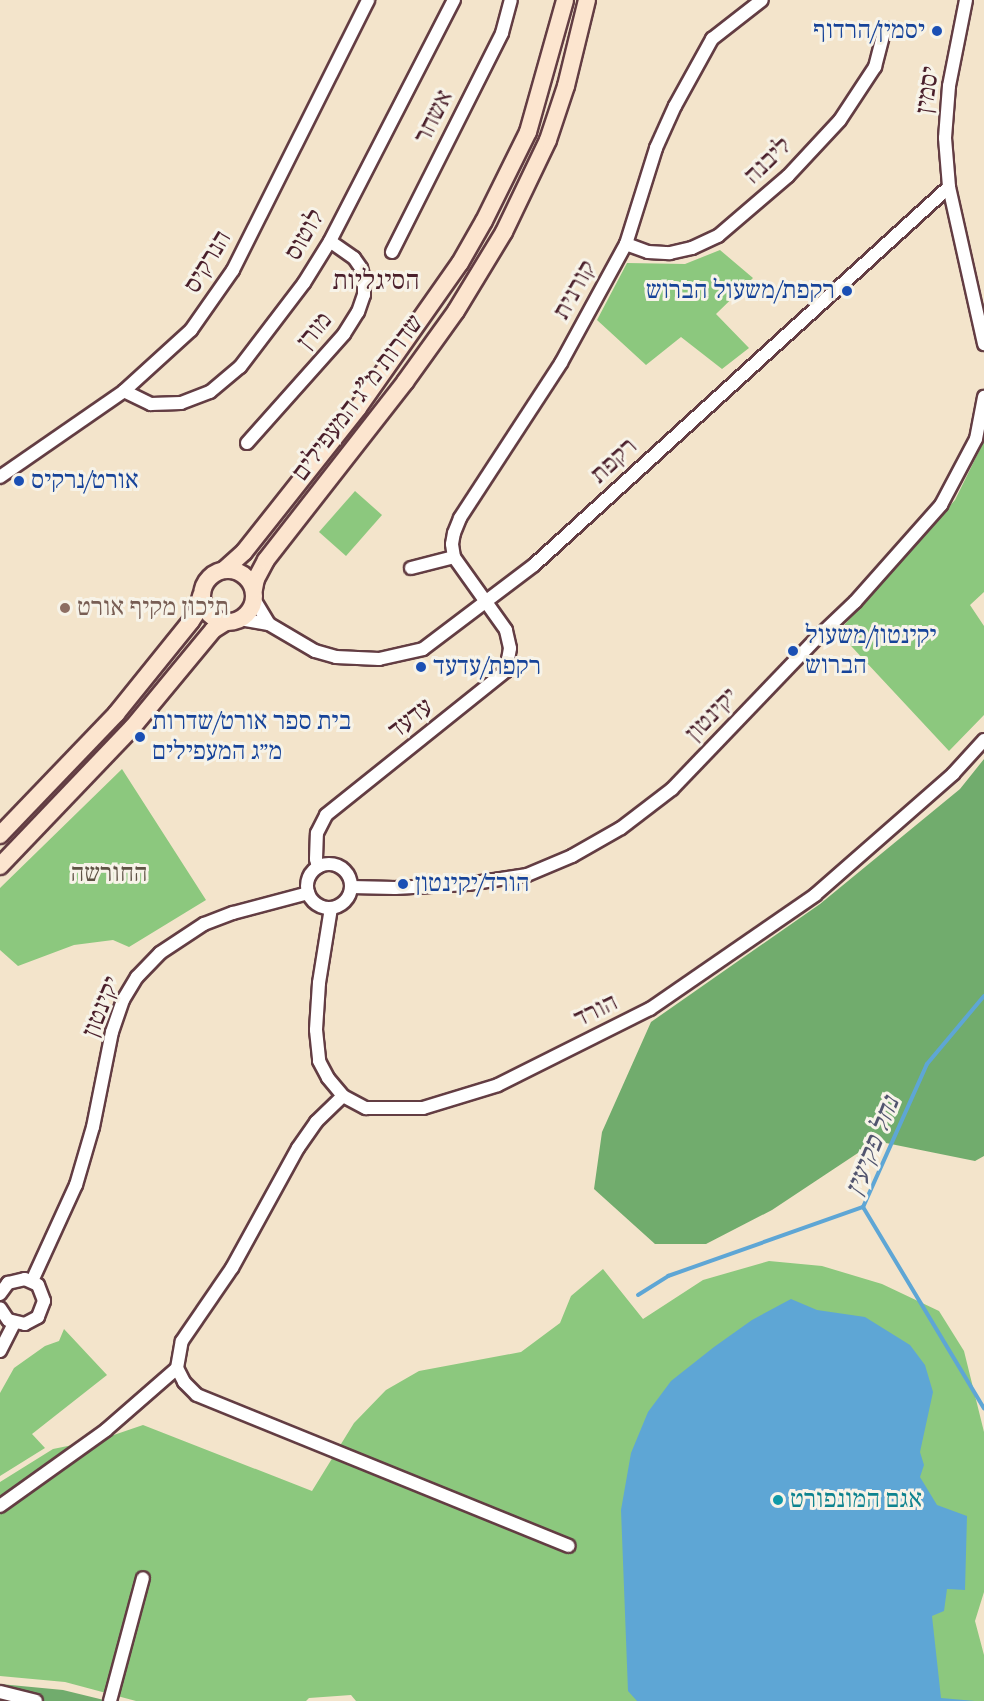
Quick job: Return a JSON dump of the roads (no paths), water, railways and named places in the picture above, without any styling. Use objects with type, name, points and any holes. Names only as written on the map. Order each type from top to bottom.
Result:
[{"type":"main road","name":"שדרות מ\"ג המעפילים","points":[[224,570],[244,552],[358,408],[460,262],[484,221],[528,132],[565,0]]},
{"type":"main road","name":"שדרות מ\"ג המעפילים","points":[[254,594],[256,579],[266,560],[411,373],[456,311],[504,232],[551,132],[587,0]]},
{"type":"main road","points":[[0,835],[116,714],[191,621],[197,612],[210,576],[224,570],[232,570],[246,576],[254,594],[247,614],[213,630],[132,728],[0,866]]},
{"type":"main road","points":[[201,596],[206,611],[212,617],[233,621]]},
{"type":"street","name":"הנרקיס","points":[[0,477],[124,391],[191,330],[233,270],[369,0]]},
{"type":"street","name":"לוטוס","points":[[124,391],[151,404],[181,403],[210,392],[240,367],[304,283],[330,241],[454,0]]},
{"type":"street","name":"אשחר","points":[[392,252],[502,33],[511,0]]},
{"type":"street","name":"קורנית","points":[[454,557],[452,544],[460,518],[561,363],[626,244],[656,148],[712,39],[762,0]]},
{"type":"street","name":"יסמין","points":[[949,188],[945,138],[949,86],[966,0]]},
{"type":"street","name":"ליבנה","points":[[626,244],[648,252],[670,253],[692,248],[718,236],[788,176],[840,120],[875,68],[885,28]]},
{"type":"street","name":"רקפת","points":[[233,621],[269,624],[315,651],[336,657],[379,659],[423,649],[534,565],[949,188]]},
{"type":"street","points":[[949,188],[984,344]]},
{"type":"street","name":"מורן","points":[[247,443],[344,334],[358,312],[364,295],[364,279],[360,268],[354,258],[330,241]]},
{"type":"street","name":"יקינטון","points":[[351,887],[395,888],[468,884],[527,875],[572,856],[621,828],[672,789],[818,637],[855,602],[941,504],[976,439],[984,397]]},
{"type":"street","points":[[411,568],[454,557],[487,601]]},
{"type":"street","name":"רקפת","points":[[254,594],[269,624]]},
{"type":"street","name":"עדעד","points":[[318,867],[317,833],[326,814],[506,671],[510,648],[506,630],[487,601]]},
{"type":"street","name":"הורד","points":[[330,908],[319,983],[316,1030],[319,1061],[328,1078],[343,1096],[366,1108],[423,1108],[498,1085],[650,1009],[815,895],[945,781],[984,740]]},
{"type":"street","points":[[330,864],[340,867],[349,876],[351,887],[345,901],[330,908],[314,902],[308,893],[308,881],[318,867],[330,864]]},
{"type":"street","name":"יקינטון","points":[[32,1281],[68,1206],[93,1127],[112,1032],[123,1000],[137,977],[160,952],[204,924],[232,913],[308,893]]},
{"type":"street","points":[[343,1096],[316,1122],[298,1148],[235,1263],[182,1341],[177,1368],[184,1382],[197,1395],[568,1546]]},
{"type":"street","points":[[0,1292],[14,1280],[32,1281],[43,1294],[42,1312],[29,1323],[14,1323],[0,1308]]},
{"type":"street","points":[[0,1351],[14,1323]]},
{"type":"street","points":[[0,1506],[106,1430],[177,1368]]},
{"type":"street","points":[[110,1701],[142,1578]]},
{"type":"street","points":[[0,1692],[36,1701]]},
{"type":"water","name":"אגם המונפורט","points":[[791,1299],[817,1310],[865,1317],[910,1345],[925,1365],[933,1392],[920,1452],[924,1465],[920,1477],[937,1505],[967,1516],[965,1590],[947,1589],[944,1611],[932,1616],[941,1698],[975,1701],[637,1701],[628,1691],[621,1510],[631,1453],[648,1412],[671,1381],[714,1347],[752,1320]]},
{"type":"waterway","name":"נחל פקיעין","points":[[984,996],[927,1064],[863,1207],[984,1408]]},
{"type":"waterway","points":[[638,1295],[668,1276],[863,1207]]},
{"type":"place","name":"יסמין/הרדוף","points":[[937,31]]},
{"type":"place","name":"רקפת/משעול הברוש","points":[[847,291]]},
{"type":"place","name":"אורט/נרקיס","points":[[19,481]]},
{"type":"place","name":"תיכון מקיף אורט","points":[[65,608]]},
{"type":"place","name":"יקינטון/משעול הברוש","points":[[793,651]]},
{"type":"place","name":"רקפת/עדעד","points":[[421,667]]},
{"type":"place","name":"בית ספר אורט/שדרות מ״ג המעפילים","points":[[140,737]]},
{"type":"place","name":"הורד/יקינטון","points":[[403,884]]},
{"type":"place","name":"אגם המונפורט","points":[[778,1500]]},
{"type":"district","name":"הסיגליות","points":[[376,281]]},
{"type":"park label","name":"החורשה","points":[[109,874]]}]
